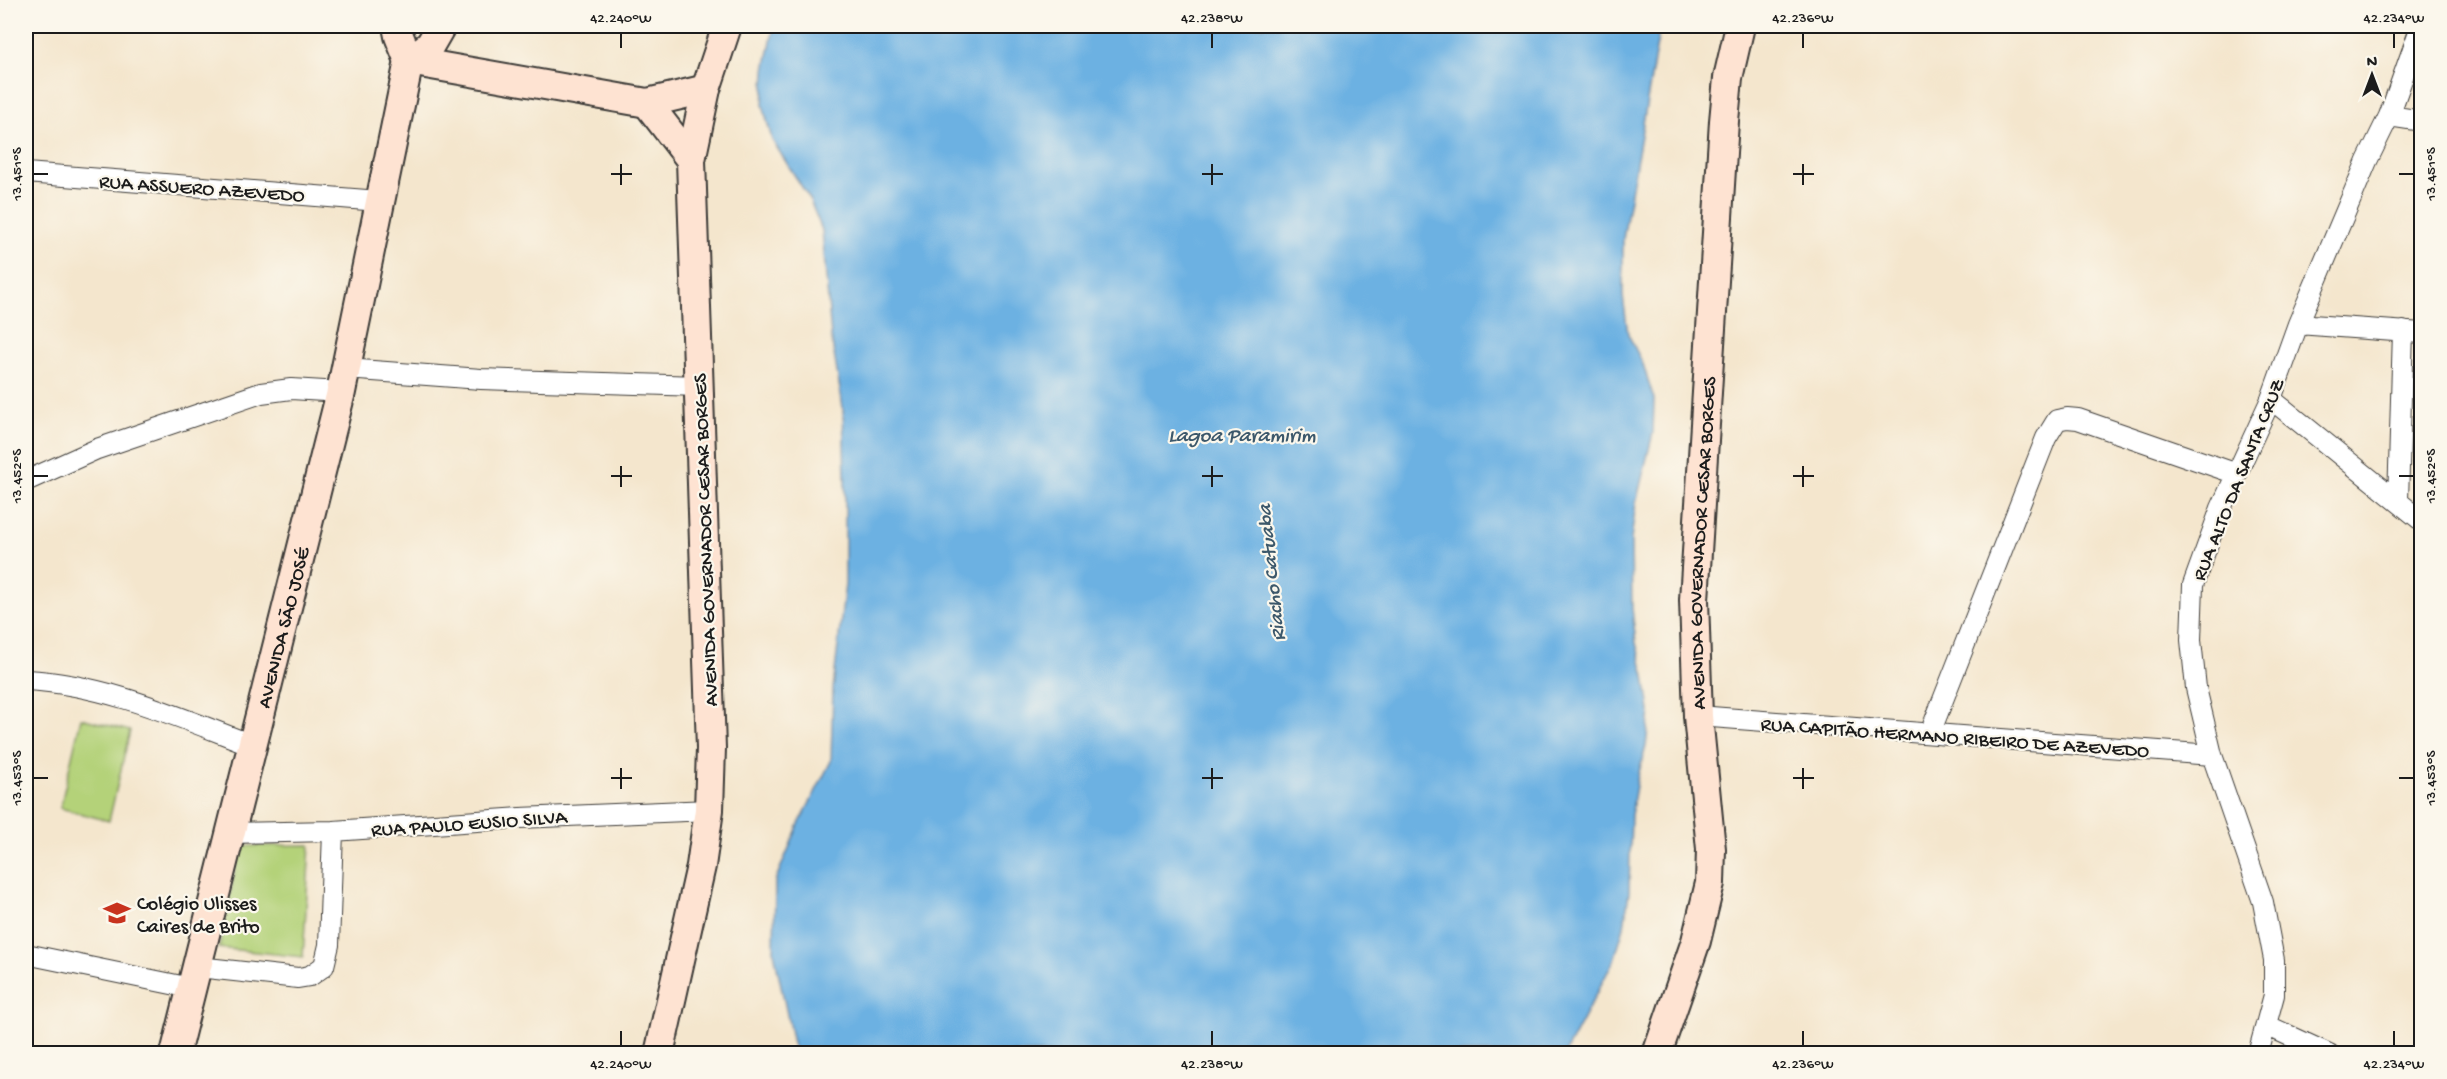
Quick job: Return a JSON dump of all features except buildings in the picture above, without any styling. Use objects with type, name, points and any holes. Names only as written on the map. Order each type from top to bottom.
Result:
[{"type":"street","points":[[397,26],[410,61]]},
{"type":"street","points":[[410,61],[430,45],[441,26]]},
{"type":"street","name":"AVENIDA GOVERNADOR CESAR BORGES","points":[[659,1053],[701,866],[709,810],[711,748],[691,160],[706,89],[727,26]]},
{"type":"street","name":"AVENIDA GOVERNADOR CESAR BORGES","points":[[1657,1053],[1696,941],[1710,883],[1711,849],[1698,716],[1694,600],[1727,89],[1734,46],[1740,26]]},
{"type":"street","name":"RUA ALTO DA SANTA CRUZ","points":[[2258,1053],[2274,995],[2275,975],[2271,941],[2263,902],[2212,755],[2196,688],[2191,640],[2193,585],[2221,508],[2271,399],[2298,324],[2367,161],[2389,116],[2421,26]]},
{"type":"street","points":[[410,61],[647,103],[706,89]]},
{"type":"street","name":"AVENIDA SÃO JOSÉ","points":[[175,1053],[344,381],[379,201],[410,61]]},
{"type":"street","points":[[647,103],[691,160]]},
{"type":"street","points":[[2389,116],[2421,121]]},
{"type":"street","name":"RUA ASSUERO AZEVEDO","points":[[26,173],[379,201]]},
{"type":"street","points":[[2298,324],[2412,332],[2398,501]]},
{"type":"street","points":[[26,481],[97,449],[261,393],[344,381],[481,379],[699,386]]},
{"type":"street","points":[[2271,399],[2421,521]]},
{"type":"street","points":[[1930,733],[2046,438],[2057,420],[2078,419],[2237,474]]},
{"type":"street","points":[[26,680],[73,684],[135,702],[252,745]]},
{"type":"street","name":"RUA CAPITÃO HERMANO RIBEIRO DE AZEVEDO","points":[[1698,716],[2212,755]]},
{"type":"street","name":"RUA PAULO EUSIO SILVA","points":[[230,833],[333,831],[520,818],[709,810]]},
{"type":"street","points":[[26,954],[194,977],[298,978],[310,975],[324,966],[329,945],[333,831]]},
{"type":"street","points":[[2266,1025],[2329,1053]]},
{"type":"green space","points":[[81,718],[130,731],[109,821],[60,808]]},
{"type":"green space","points":[[310,845],[303,957],[219,948],[240,846]]},
{"type":"water","name":"Lagoa Paramirim","points":[[774,26],[1660,26],[1623,239],[1623,296],[1628,334],[1643,364],[1654,399],[1653,433],[1636,503],[1631,540],[1632,608],[1636,643],[1645,676],[1650,711],[1646,746],[1631,815],[1629,892],[1624,927],[1614,960],[1565,1053],[795,1053],[774,952],[775,881],[799,824],[831,761],[833,689],[845,584],[845,479],[843,408],[831,336],[822,230],[809,198],[772,140],[763,105],[765,70]]},
{"type":"place","name":"Colégio Ulisses Caires de Brito","points":[[117,913]]},
{"type":"water label","name":"Riacho Catuaba","points":[[1270,573]]}]
